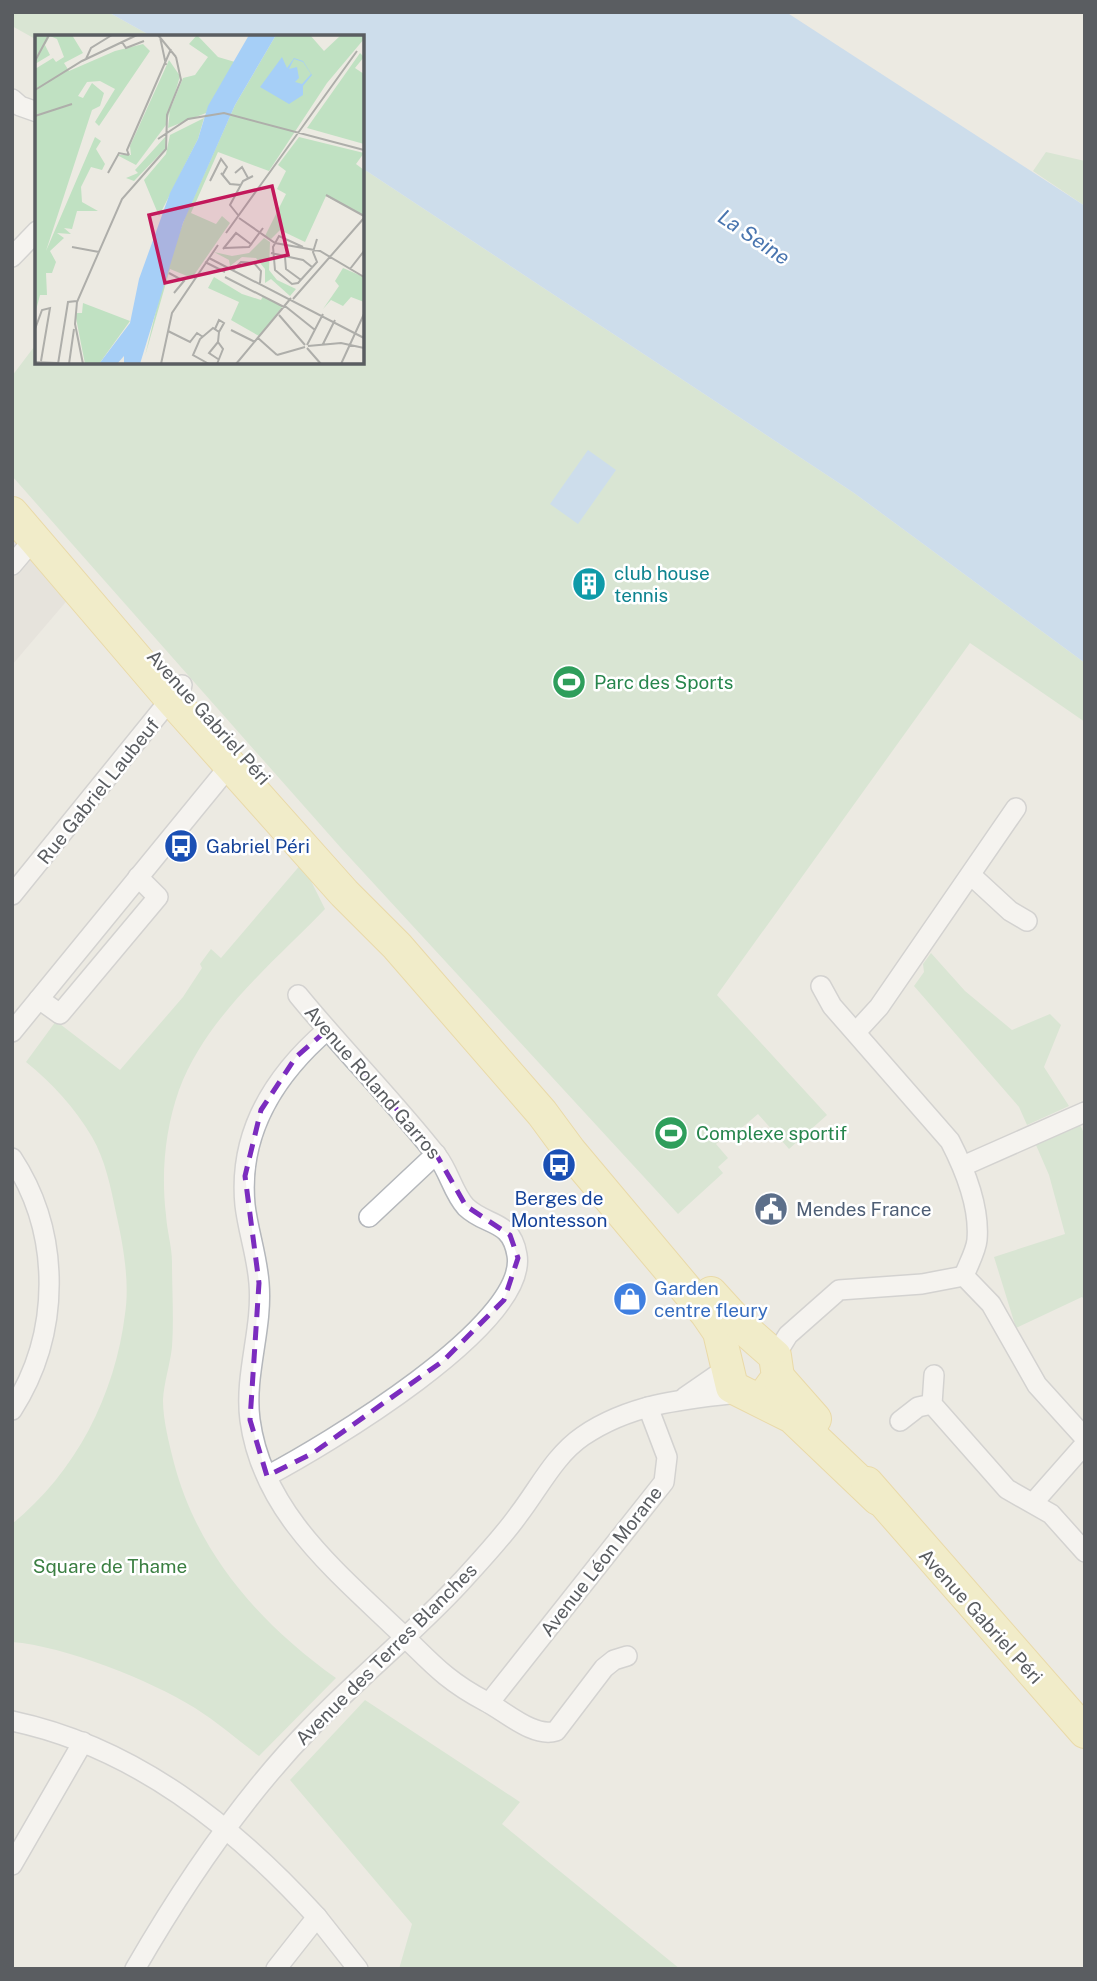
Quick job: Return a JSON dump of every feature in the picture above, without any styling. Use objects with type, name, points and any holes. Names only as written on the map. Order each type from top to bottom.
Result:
[{"type":"main road","name":"Avenue Gabriel Péri","points":[[12,496],[176,696]]},
{"type":"main road","name":"Avenue Gabriel Péri","points":[[12,513],[176,696],[293,821],[312,834],[355,884],[397,946]]},
{"type":"main road","name":"Avenue Gabriel Péri","points":[[236,758],[344,893],[397,946],[542,1113],[570,1152],[792,1417],[878,1499],[1085,1732]]},
{"type":"street","points":[[12,99],[20,106],[35,111]]},
{"type":"street","points":[[12,257],[35,233]]},
{"type":"street","points":[[12,565],[34,539]]},
{"type":"street","name":"Rue Gabriel Laubeuf","points":[[12,895],[176,696]]},
{"type":"street","points":[[12,1032],[236,758]]},
{"type":"street","points":[[856,1032],[879,1007],[972,876],[1016,808]]},
{"type":"street","points":[[972,876],[1010,911],[1027,921]]},
{"type":"street","points":[[39,999],[60,1014],[158,897],[138,877]]},
{"type":"street","points":[[821,986],[832,1006],[950,1141],[963,1166],[975,1205],[977,1241],[964,1276]]},
{"type":"street","name":"Avenue Roland Garros","points":[[267,1476],[313,1453],[443,1362],[504,1300],[512,1287],[518,1258],[510,1235],[501,1226],[466,1206],[436,1154],[298,995]]},
{"type":"street","points":[[327,1030],[296,1057],[261,1110],[250,1143],[244,1176],[245,1204],[259,1283],[257,1333],[249,1391],[250,1420],[267,1476],[281,1505],[302,1535],[328,1564],[405,1637],[421,1657],[446,1678],[517,1721],[548,1734],[556,1731],[604,1668],[627,1656]]},
{"type":"street","points":[[963,1166],[1085,1112]]},
{"type":"street","points":[[369,1217],[436,1154]]},
{"type":"street","points":[[12,1158],[40,1219],[50,1285],[41,1347],[29,1381],[12,1410]]},
{"type":"street","points":[[752,1371],[839,1290],[922,1284],[964,1276]]},
{"type":"street","points":[[964,1276],[990,1304],[1037,1385],[1085,1438]]},
{"type":"street","name":"Avenue des Terres Blanches","points":[[135,1969],[166,1915],[226,1830],[310,1728],[460,1583],[518,1515],[555,1463],[580,1438],[604,1423],[649,1413],[752,1371]]},
{"type":"street","name":"Avenue des Terres Blanches","points":[[685,1397],[752,1371]]},
{"type":"street","points":[[934,1375],[932,1404],[1007,1489],[1051,1514],[1085,1552]]},
{"type":"street","points":[[900,1421],[918,1408],[932,1404]]},
{"type":"street","name":"Avenue Léon Morane","points":[[489,1703],[664,1482],[667,1457],[649,1413]]},
{"type":"street","points":[[1033,1503],[1085,1444]]},
{"type":"street","points":[[12,1721],[83,1742],[166,1784],[226,1830],[291,1889],[358,1969]]},
{"type":"street","points":[[12,1865],[83,1742]]},
{"type":"street","points":[[276,1969],[317,1917]]},
{"type":"highlighted area","points":[[327,1030],[436,1154],[466,1206],[510,1235],[518,1258],[504,1300],[443,1361],[313,1453],[267,1476],[250,1420],[259,1283],[245,1176],[261,1110],[296,1057]]},
{"type":"shaded area","points":[[12,526],[70,597],[12,665]]},
{"type":"green space","points":[[12,12],[108,12],[149,35],[35,35],[35,39],[12,26]]},
{"type":"green space","points":[[1046,152],[1085,161],[1085,206],[1033,171]]},
{"type":"green space","name":"Parc des Sports","points":[[364,169],[854,493],[1085,663],[1085,722],[970,643],[717,995],[827,1115],[789,1149],[758,1114],[738,1131],[734,1128],[716,1144],[728,1158],[718,1167],[723,1173],[678,1214],[341,848],[12,476],[12,376],[35,346],[35,364],[364,364]]},
{"type":"green space","name":"Square de Thame","points":[[302,863],[325,909],[243,992],[223,1015],[191,1063],[170,1120],[164,1168],[172,1256],[173,1326],[163,1408],[170,1448],[185,1496],[216,1557],[236,1584],[282,1634],[336,1678],[259,1756],[203,1713],[155,1686],[81,1657],[12,1642],[12,1524],[55,1481],[89,1430],[112,1374],[120,1344],[127,1289],[119,1225],[107,1174],[97,1146],[71,1106],[26,1062],[56,1021],[120,1070],[183,997],[211,949],[221,958]]},
{"type":"green space","points":[[931,953],[965,991],[1012,1030],[1050,1014],[1061,1025],[1044,1067],[1069,1106],[1027,1125],[1019,1107],[914,986],[924,972],[923,964]]},
{"type":"green space","points":[[1080,1125],[1085,1135],[1085,1300],[1082,1297],[1016,1328],[994,1257],[1065,1234],[1049,1175],[1036,1145]]},
{"type":"green space","points":[[365,1700],[520,1802],[502,1824],[680,1969],[399,1969],[412,1924],[290,1780]]},
{"type":"water","name":"La Seine","points":[[108,12],[786,12],[1085,206],[1085,663],[854,493],[364,169],[364,35],[149,35]]},
{"type":"water","points":[[588,450],[616,470],[578,524],[550,504]]},
{"type":"place","name":"club house tennis","points":[[589,584]]},
{"type":"place","name":"Parc des Sports","points":[[569,682]]},
{"type":"place","name":"Gabriel Péri","points":[[181,846]]},
{"type":"place","name":"Complexe sportif","points":[[671,1133]]},
{"type":"place","name":"Berges de Montesson","points":[[559,1165]]},
{"type":"place","name":"Mendes France","points":[[771,1209]]},
{"type":"place","name":"Garden centre fleury","points":[[630,1299]]}]
